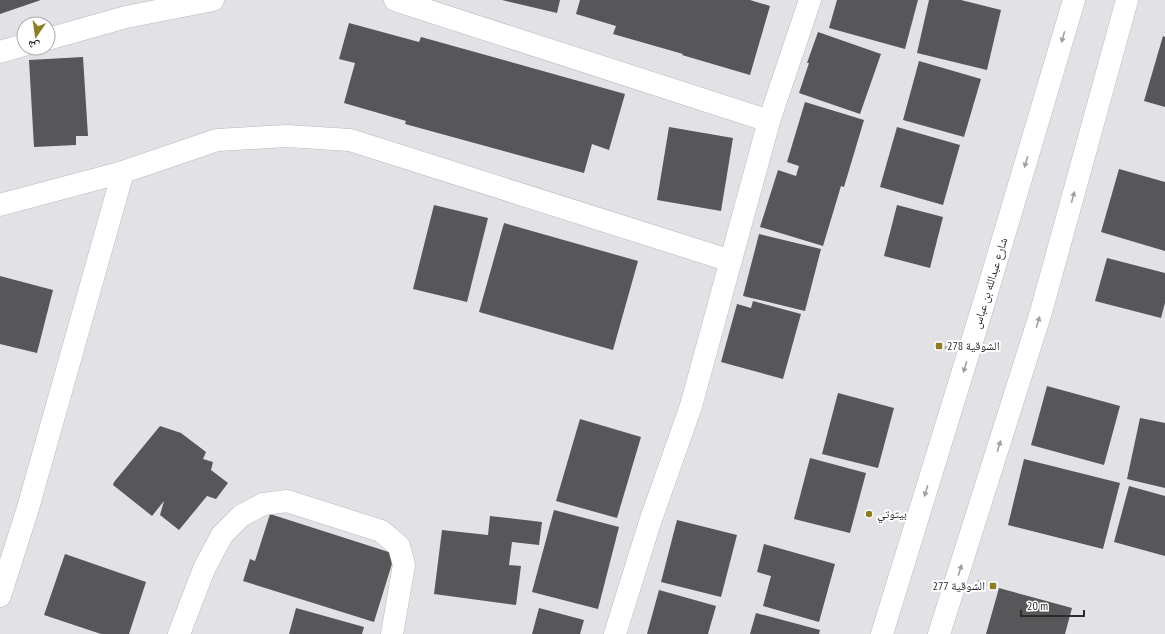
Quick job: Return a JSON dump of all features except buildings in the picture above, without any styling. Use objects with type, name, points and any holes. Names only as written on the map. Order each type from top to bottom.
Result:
[{"type":"street","points":[[56,37],[126,17],[213,0]]},
{"type":"street","points":[[396,0],[769,121]]},
{"type":"street","points":[[615,634],[650,522],[691,406],[769,121],[810,0]]},
{"type":"street","name":"شارع عبدالله بن عباس","points":[[882,634],[984,303],[1074,0]]},
{"type":"street","points":[[939,634],[1041,312],[1127,0]]},
{"type":"street","points":[[0,52],[16,47]]},
{"type":"street","points":[[0,204],[123,172],[217,140],[286,136],[350,140],[731,261]]},
{"type":"street","points":[[0,596],[28,508],[123,172]]},
{"type":"street","points":[[179,634],[204,569],[222,535],[241,516],[264,504],[287,501],[381,531],[399,546],[404,565],[392,634]]},
{"type":"place","name":"الشوقية 278","points":[[939,346]]},
{"type":"place","name":"بيتوتي","points":[[869,514]]},
{"type":"place","name":"الشوقية 277","points":[[993,586]]}]
